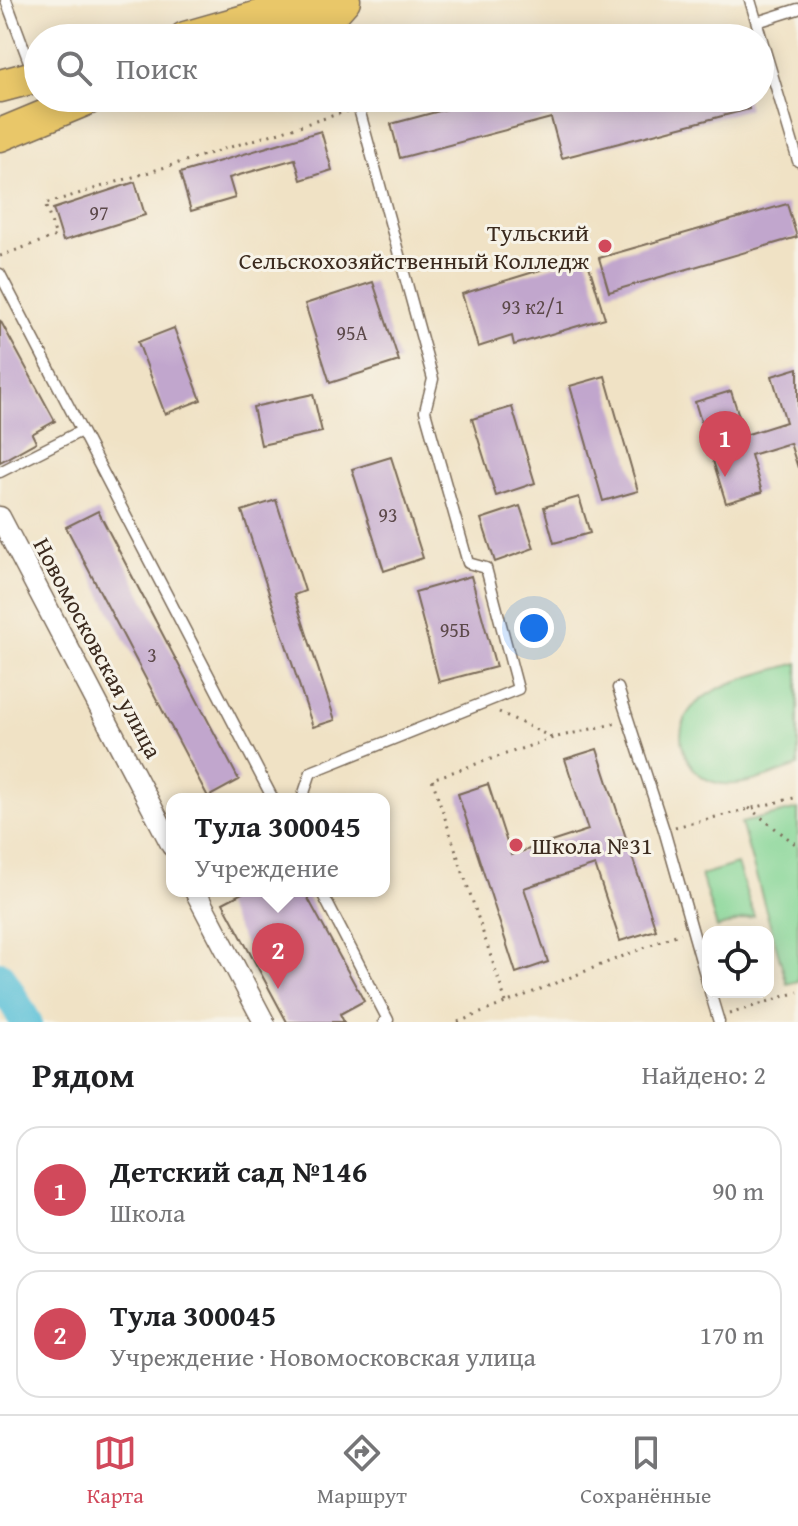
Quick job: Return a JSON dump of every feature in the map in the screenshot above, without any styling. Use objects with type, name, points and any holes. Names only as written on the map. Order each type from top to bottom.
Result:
[{"type":"main road","points":[[259,24],[333,10]]},
{"type":"main road","points":[[316,24],[333,10]]},
{"type":"main road","points":[[0,60],[24,70]]},
{"type":"main road","points":[[0,86],[24,79]]},
{"type":"main road","points":[[0,135],[55,112]]},
{"type":"street","name":"Новомосковская улица","points":[[0,517],[166,835]]},
{"type":"street","points":[[199,897],[264,1022]]},
{"type":"lane","points":[[750,0],[757,22],[798,9]]},
{"type":"lane","points":[[5,8],[24,50]]},
{"type":"lane","points":[[774,80],[798,161]]},
{"type":"lane","points":[[304,793],[311,772],[518,689],[486,568],[468,563],[425,411],[433,379],[360,112]]},
{"type":"lane","points":[[0,274],[270,793]]},
{"type":"lane","points":[[0,472],[81,431]]},
{"type":"lane","points":[[618,688],[664,830],[702,964]]},
{"type":"lane","points":[[324,897],[387,1021]]},
{"type":"lane","points":[[712,998],[718,1020]]},
{"type":"path","points":[[0,256],[56,236],[45,204],[330,112]]},
{"type":"path","points":[[481,704],[553,738]]},
{"type":"path","points":[[506,1002],[432,779],[553,738],[629,720]]},
{"type":"path","points":[[664,830],[798,797]]},
{"type":"path","points":[[749,808],[798,846]]},
{"type":"path","points":[[458,1022],[692,928]]},
{"type":"path","points":[[718,1020],[798,992]]},
{"type":"green space","points":[[798,663],[798,766],[736,784],[720,784],[695,770],[683,749],[681,734],[685,718],[697,703],[738,680]]},
{"type":"green space","points":[[798,809],[798,981],[787,984],[774,938],[774,926],[770,926],[741,823]]},
{"type":"green space","points":[[737,864],[754,916],[716,926],[701,875]]},
{"type":"building","points":[[436,112],[738,112],[562,158],[551,118],[400,158],[391,124]]},
{"type":"building","points":[[321,131],[332,170],[301,180],[295,159],[229,178],[235,198],[191,211],[180,173]]},
{"type":"building","points":[[135,182],[145,215],[63,241],[53,209]]},
{"type":"building","points":[[787,204],[797,237],[609,292],[599,258]]},
{"type":"building","points":[[586,256],[605,318],[514,345],[512,336],[478,347],[462,294]]},
{"type":"building","points":[[373,282],[399,361],[330,383],[305,304]]},
{"type":"building","points":[[0,320],[55,421],[32,434],[36,442],[0,462]]},
{"type":"building","points":[[174,328],[201,400],[165,414],[138,342]]},
{"type":"building","points":[[798,368],[798,468],[790,443],[751,455],[762,492],[726,503],[695,402],[731,391],[745,435],[786,422],[772,376]]},
{"type":"building","points":[[605,376],[638,491],[603,501],[570,386]]},
{"type":"building","points":[[313,394],[322,432],[261,445],[253,407]]},
{"type":"building","points":[[512,407],[535,483],[496,496],[472,419]]},
{"type":"building","points":[[391,457],[423,558],[384,571],[352,469]]},
{"type":"building","points":[[579,497],[590,533],[554,543],[544,507]]},
{"type":"building","points":[[276,500],[305,591],[294,595],[335,720],[313,727],[242,511]]},
{"type":"building","points":[[520,506],[534,548],[495,562],[481,519]]},
{"type":"building","points":[[98,511],[239,780],[215,793],[206,793],[66,527]]},
{"type":"building","points":[[471,576],[496,667],[439,682],[415,592]]},
{"type":"building","points":[[597,749],[656,930],[620,941],[595,865],[524,888],[548,962],[516,973],[458,794],[488,784],[511,855],[588,830],[565,759]]},
{"type":"building","points":[[234,897],[307,897],[364,1001],[340,1014],[344,1022],[287,1022],[223,903]]},
{"type":"waterway","points":[[0,977],[26,1022]]},
{"type":"place","name":"Тульский Сельскохозяйственный Колледж","points":[[605,246]]},
{"type":"place","name":"Детский сад №146","points":[[725,477]]},
{"type":"place","name":"Школа №31","points":[[516,845]]},
{"type":"place","name":"Тула 300045","points":[[278,989]]}]
